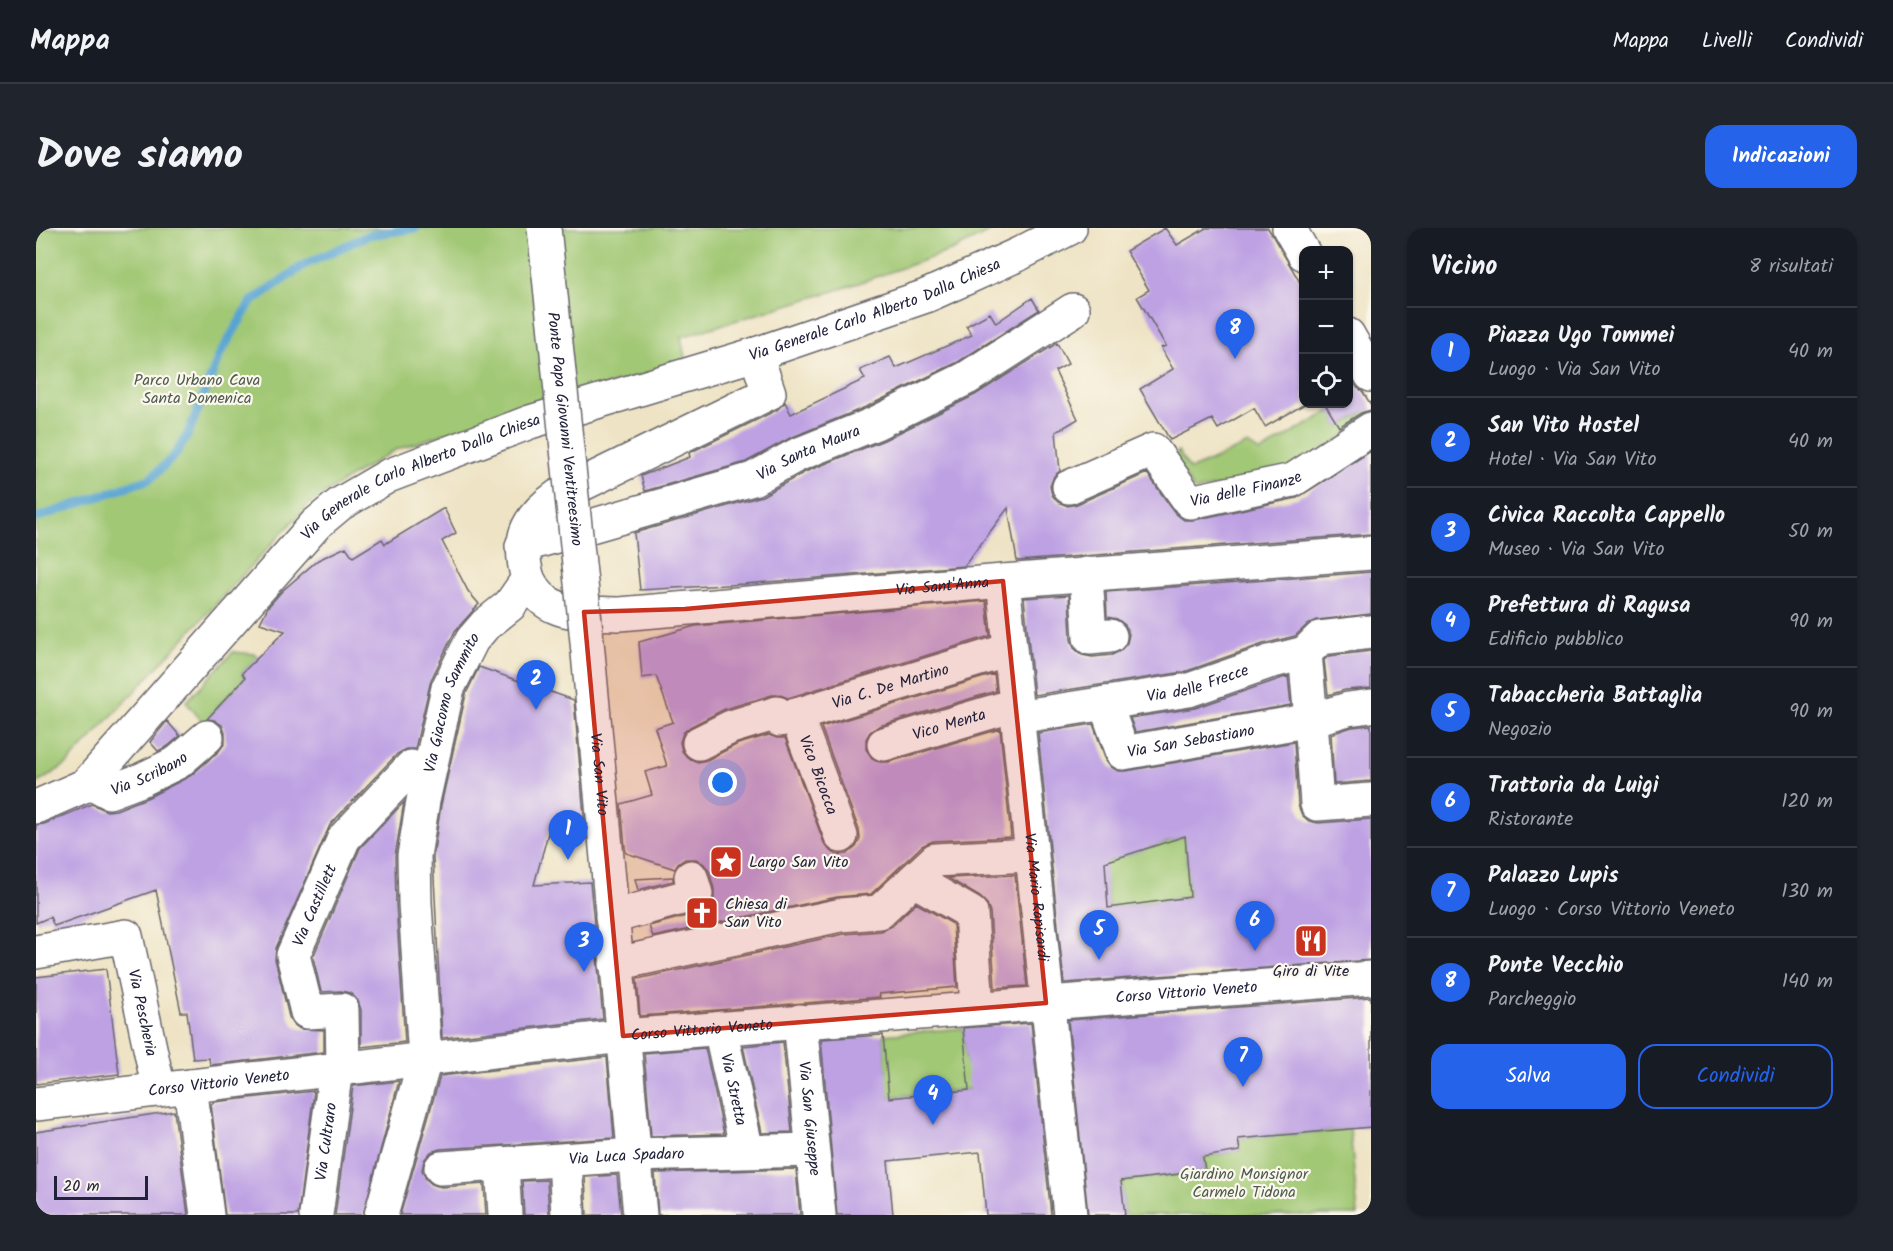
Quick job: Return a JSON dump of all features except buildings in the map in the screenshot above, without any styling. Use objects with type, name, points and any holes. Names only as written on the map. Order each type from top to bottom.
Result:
[{"type":"street","name":"Ponte Papa Giovanni Ventitreesimo","points":[[544,228],[586,631]]},
{"type":"street","name":"Via Generale Carlo Alberto Dalla Chiesa","points":[[36,807],[86,785],[316,524],[340,504],[388,476],[530,422],[756,354],[926,296],[1070,228]]},
{"type":"street","points":[[1289,228],[1299,246]]},
{"type":"street","name":"Via Santa Maura","points":[[522,546],[753,479],[797,455],[876,423],[967,378],[1073,310]]},
{"type":"street","points":[[1353,344],[1371,375]]},
{"type":"street","points":[[528,579],[522,559],[522,546],[532,519],[546,504],[558,496],[769,393],[756,354]]},
{"type":"street","name":"Via delle Finanze","points":[[1069,487],[1153,450],[1190,502],[1293,480],[1371,429]]},
{"type":"street","name":"Via Sant'Anna","points":[[528,579],[534,592],[555,608],[620,614],[1086,574],[1371,553]]},
{"type":"street","points":[[1086,574],[1090,638],[1110,636]]},
{"type":"street","name":"Via Giacomo Sammito","points":[[381,1215],[425,1059],[414,856],[423,801],[448,688],[472,639],[485,624],[510,605],[528,579]]},
{"type":"street","name":"Via Mario Rapisardi","points":[[1003,581],[1070,1215]]},
{"type":"street","name":"Via San Vito","points":[[586,631],[640,1215]]},
{"type":"street","name":"Via delle Frecce","points":[[1016,711],[1105,703],[1189,690],[1305,652],[1320,638],[1371,632]]},
{"type":"street","name":"Via C. De Martino","points":[[699,743],[730,727],[787,714],[1009,650]]},
{"type":"street","points":[[1305,652],[1317,804],[1371,800]]},
{"type":"street","name":"Via San Sebastiano","points":[[1105,703],[1124,753],[1311,720]]},
{"type":"street","points":[[1311,720],[1371,706]]},
{"type":"street","name":"Vico Menta","points":[[884,744],[1016,711]]},
{"type":"street","name":"Vico Bicocca","points":[[787,714],[841,836]]},
{"type":"street","name":"Via Scribano","points":[[86,785],[96,785],[109,792],[141,780],[178,762],[207,737]]},
{"type":"street","name":"Via Castillett","points":[[340,1069],[342,1010],[307,1012],[293,955],[344,838],[411,767]]},
{"type":"street","points":[[616,964],[841,915],[879,912],[935,860],[1031,855]]},
{"type":"street","points":[[612,917],[696,894],[691,877]]},
{"type":"street","points":[[914,880],[971,913],[977,1008]]},
{"type":"street","name":"Via Pescheria","points":[[36,952],[126,936],[174,1088],[207,1215]]},
{"type":"street","name":"Corso Vittorio Veneto","points":[[36,1104],[623,1036],[1371,978]]},
{"type":"street","name":"Via San Giuseppe","points":[[800,1021],[819,1215]]},
{"type":"street","name":"Via Stretta","points":[[720,1028],[747,1151]]},
{"type":"street","name":"Via Cultraro","points":[[316,1215],[340,1069]]},
{"type":"street","name":"Via Luca Spadaro","points":[[441,1168],[634,1155],[812,1150]]},
{"type":"street","points":[[565,1160],[568,1215]]},
{"type":"street","points":[[502,1164],[505,1215]]},
{"type":"highlighted area","points":[[1003,581],[1046,1003],[623,1036],[584,612],[685,609]]},
{"type":"green space","name":"Parco Urbano Cava Santa Domenica","points":[[36,228],[997,228],[953,250],[847,287],[681,337],[686,363],[486,420],[395,450],[308,505],[67,764],[36,784]]},
{"type":"green space","points":[[1371,408],[1371,418],[1287,473],[1195,491],[1173,459],[1178,451],[1190,470],[1248,444],[1260,452],[1330,411],[1339,427]]},
{"type":"green space","points":[[233,652],[254,654],[259,657],[242,673],[245,678],[212,713],[216,717],[207,727],[186,702]]},
{"type":"green space","points":[[1185,836],[1190,897],[1108,908],[1104,862]]},
{"type":"green space","points":[[963,1028],[967,1065],[981,1088],[879,1098],[886,1072],[883,1035]]},
{"type":"green space","name":"Giardino Monsignor Carmelo Tidona","points":[[1350,1129],[1358,1215],[1125,1215],[1121,1181],[1205,1171],[1203,1157],[1240,1151],[1238,1139]]},
{"type":"waterway","points":[[36,518],[150,479],[174,456],[188,434],[220,354],[251,302],[304,265],[369,235],[416,228]]},
{"type":"place","name":"Ponte Vecchio","points":[[1235,359]]},
{"type":"place","name":"San Vito Hostel","points":[[536,710]]},
{"type":"place","name":"Piazza Ugo Tommei","points":[[568,860]]},
{"type":"place","name":"Largo San Vito","points":[[726,862]]},
{"type":"place","name":"Chiesa di San Vito","points":[[702,913]]},
{"type":"place","name":"Giro di Vite","points":[[1311,941]]},
{"type":"place","name":"Trattoria da Luigi","points":[[1255,951]]},
{"type":"place","name":"Tabaccheria Battaglia","points":[[1099,960]]},
{"type":"place","name":"Civica Raccolta Cappello","points":[[584,972]]},
{"type":"place","name":"Palazzo Lupis","points":[[1243,1087]]},
{"type":"place","name":"Prefettura di Ragusa","points":[[933,1125]]}]
